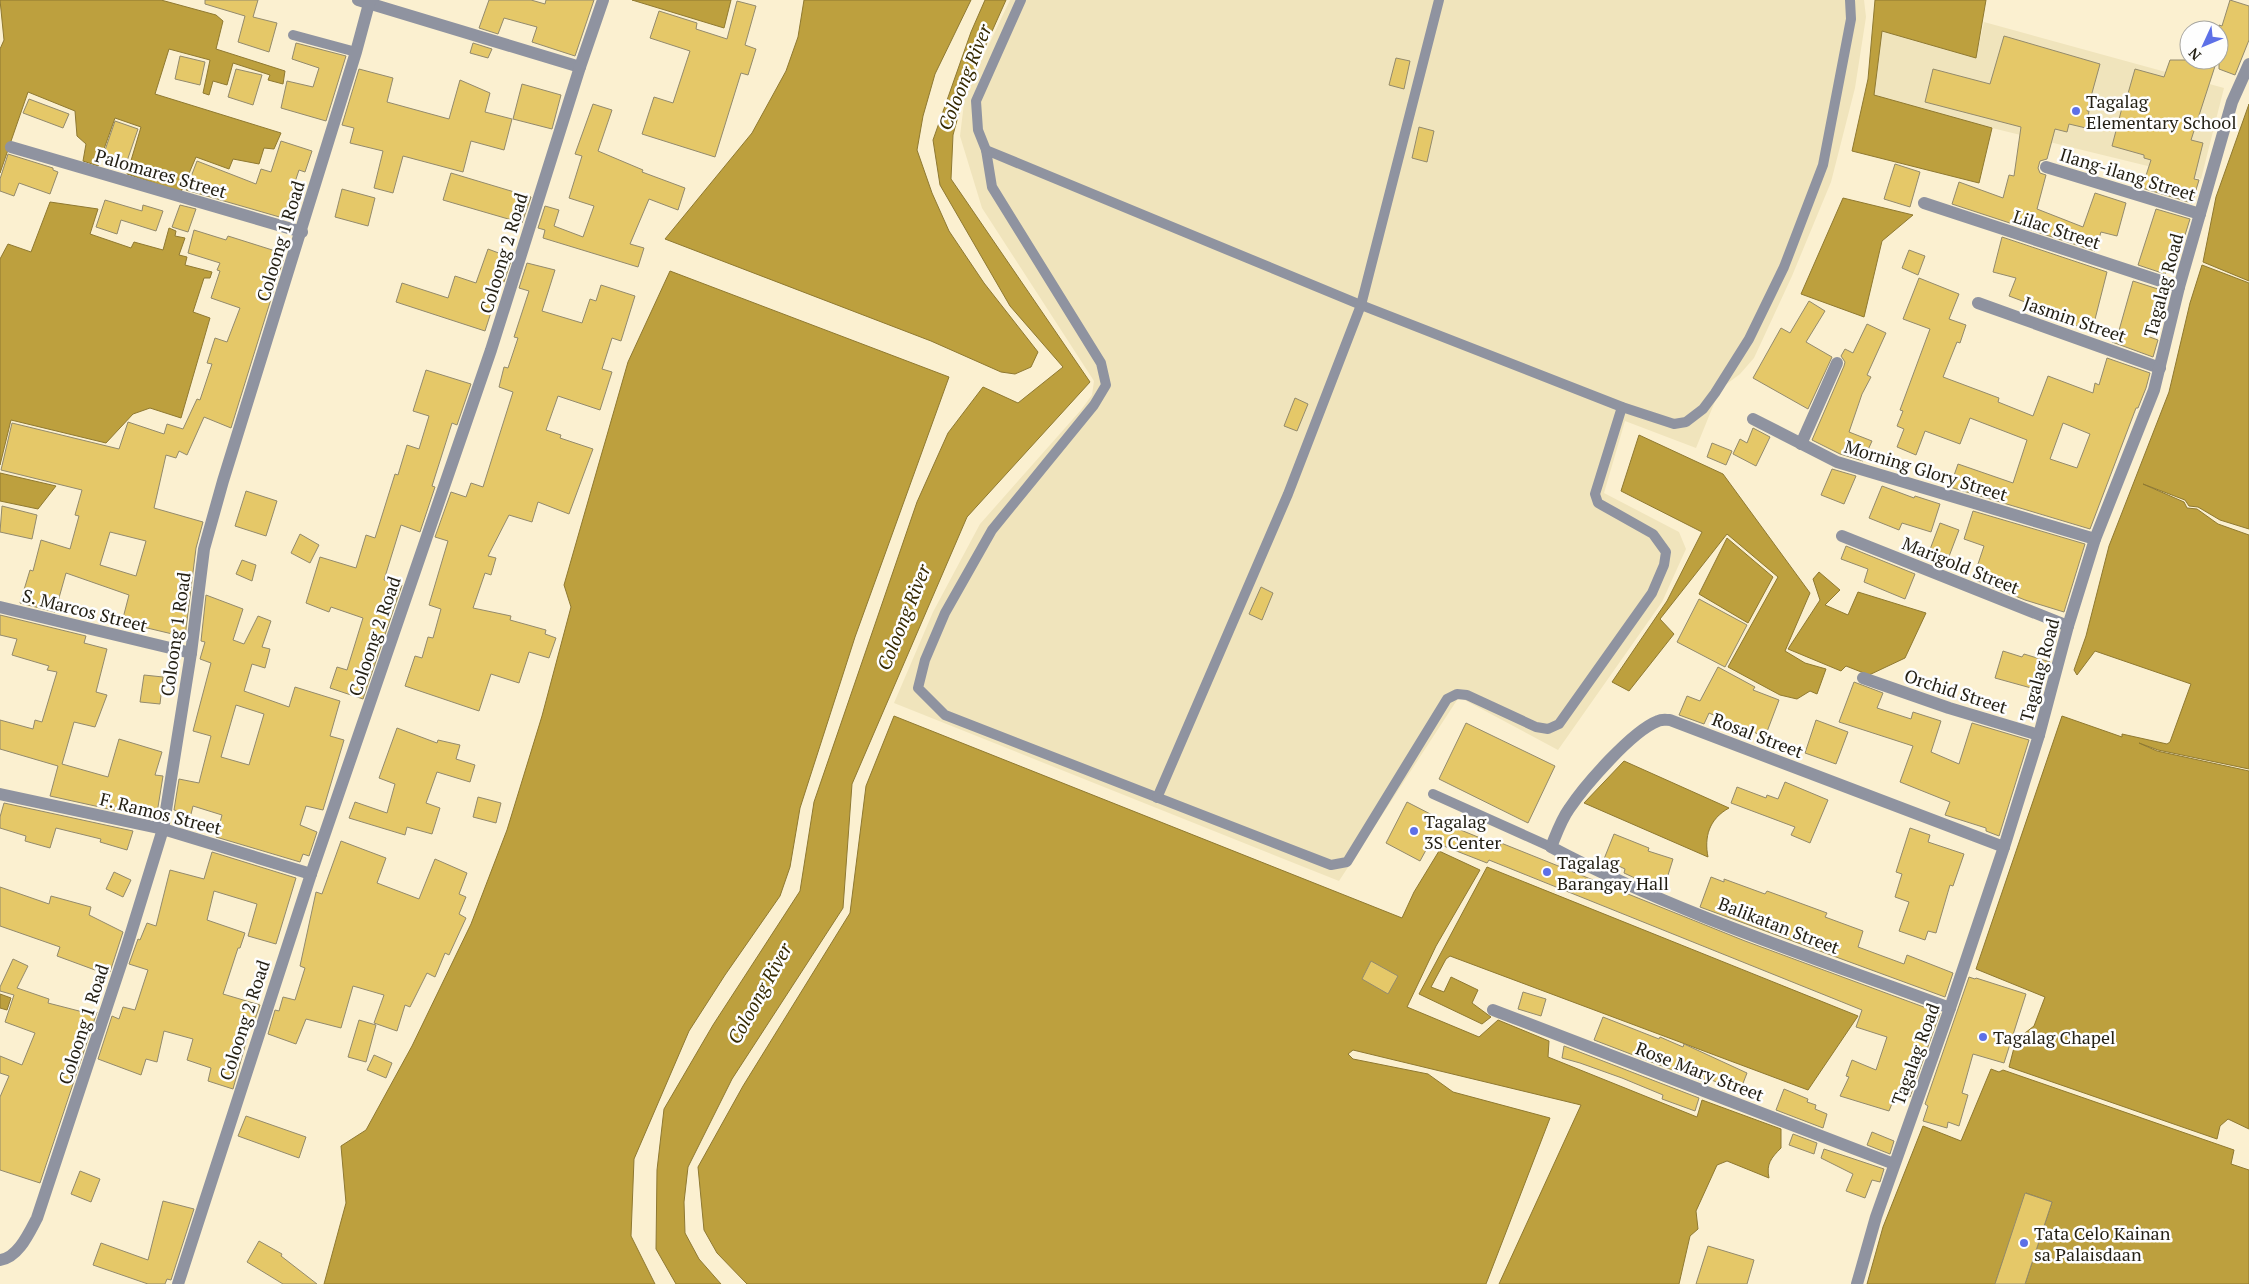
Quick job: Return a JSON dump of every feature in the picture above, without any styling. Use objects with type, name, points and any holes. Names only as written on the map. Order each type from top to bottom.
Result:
[{"type":"street","name":"Coloong 2 Road","points":[[178,1284],[232,1112],[311,874],[488,359],[603,0]]},
{"type":"street","points":[[366,1],[580,67]]},
{"type":"street","name":"Coloong 1 Road","points":[[0,1260],[12,1256],[27,1238],[37,1218],[124,955],[163,829],[191,654],[204,549],[223,481],[302,232],[356,52],[366,1]]},
{"type":"street","name":"Tagalag Road","points":[[1857,1284],[1876,1217],[1950,1008],[2004,847],[2039,735],[2068,626],[2096,539],[2154,390],[2179,288],[2232,102],[2249,64]]},
{"type":"street","name":"Palomares Street","points":[[11,147],[302,232]]},
{"type":"street","name":"Ilang-ilang Street","points":[[2046,167],[2200,214]]},
{"type":"street","name":"Lilac Street","points":[[1924,203],[2179,288]]},
{"type":"street","name":"Jasmin Street","points":[[1978,303],[2160,368]]},
{"type":"street","points":[[1801,444],[1837,363]]},
{"type":"street","name":"Morning Glory Street","points":[[1753,419],[1837,462],[2096,539]]},
{"type":"street","name":"Marigold Street","points":[[1842,536],[2068,626]]},
{"type":"street","name":"S. Marcos Street","points":[[0,607],[191,654]]},
{"type":"street","name":"Orchid Street","points":[[1863,678],[1949,708],[2039,735]]},
{"type":"street","name":"Rosal Street","points":[[1551,847],[1568,810],[1592,778],[1620,750],[1660,719],[1670,720],[2004,847]]},
{"type":"street","name":"F. Ramos Street","points":[[0,794],[163,829],[311,874]]},
{"type":"street","name":"Balikatan Street","points":[[1551,847],[1598,872],[1712,918],[1950,1008]]},
{"type":"street","name":"Rose Mary Street","points":[[1493,1010],[1894,1164]]},
{"type":"lane","points":[[1021,0],[976,101],[978,130],[986,150],[992,187],[1101,362],[1106,385],[1094,405],[992,530],[945,613],[925,660],[918,688],[945,715],[1330,865],[1348,862],[1447,699],[1457,694],[1467,695],[1536,727],[1548,729],[1559,724],[1652,593],[1664,565],[1666,552],[1653,534],[1598,503],[1595,494],[1622,407]]},
{"type":"lane","points":[[1157,798],[1288,494],[1361,305],[1439,0]]},
{"type":"lane","points":[[986,150],[1361,305],[1622,407],[1674,424],[1686,422],[1703,409],[1749,340],[1784,266],[1823,165],[1851,19],[1850,0]]},
{"type":"lane","points":[[293,35],[356,52]]},
{"type":"lane","points":[[1432,794],[1551,847]]},
{"type":"shaded area","points":[[1010,0],[1864,0],[1866,17],[1855,88],[1831,182],[1792,276],[1754,358],[1740,374],[1720,389],[1696,448],[1625,421],[1604,493],[1679,532],[1686,549],[1662,602],[1558,750],[1459,697],[1339,881],[894,703],[933,612],[980,524],[1081,410],[1092,395],[1094,381],[982,208],[960,136],[965,95]]},
{"type":"shaded area","name":"Tagalag Elementary School","points":[[1984,22],[2224,88],[2201,179],[1992,128],[1874,95],[1882,31],[1976,58]]},
{"type":"water","points":[[0,0],[161,0],[216,15],[223,21],[216,49],[285,71],[283,84],[268,80],[270,75],[233,63],[227,85],[213,81],[209,95],[203,93],[210,60],[169,49],[155,94],[281,133],[274,149],[264,148],[259,164],[233,159],[229,169],[196,157],[181,192],[127,174],[141,127],[115,118],[98,166],[83,161],[86,144],[77,136],[75,111],[28,92],[0,173],[0,49],[4,40]]},
{"type":"water","points":[[632,0],[731,0],[724,28]]},
{"type":"water","points":[[804,0],[971,0],[935,74],[923,116],[917,150],[932,193],[949,231],[984,283],[1038,352],[1031,367],[1015,374],[1001,372],[931,341],[665,239],[752,133],[786,71],[798,37]]},
{"type":"water","name":"Coloong River","points":[[985,0],[1006,0],[964,94],[953,135],[951,179],[1090,382],[967,517],[852,784],[843,908],[732,1079],[688,1167],[684,1202],[685,1233],[699,1259],[721,1284],[676,1284],[656,1249],[657,1170],[664,1109],[713,1025],[800,891],[814,802],[917,502],[948,433],[983,387],[1018,403],[1063,367],[1010,306],[940,185],[933,140],[971,32]]},
{"type":"water","points":[[1875,0],[1986,0],[1976,58],[1882,31],[1874,95],[1992,128],[1979,183],[1852,151],[1868,79]]},
{"type":"water","points":[[2249,104],[2249,281],[2203,262],[2216,197]]},
{"type":"water","points":[[1843,198],[1913,215],[1882,241],[1864,317],[1801,294]]},
{"type":"water","points":[[50,202],[98,209],[90,234],[131,248],[134,242],[163,250],[169,228],[176,231],[175,236],[185,238],[179,255],[187,257],[185,265],[212,272],[210,278],[204,278],[193,312],[210,318],[181,418],[150,408],[133,414],[106,443],[11,420],[0,465],[0,259],[8,244],[31,252]]},
{"type":"water","points":[[2202,265],[2249,283],[2249,529],[2220,520],[2198,507],[2189,506],[2185,500],[2143,484],[2184,502],[2187,508],[2197,509],[2218,524],[2249,535],[2249,769],[2158,750],[2139,743],[2157,751],[2249,771],[2249,1129],[2228,1119],[2220,1126],[2217,1139],[2009,1067],[2016,1040],[2034,1026],[2045,997],[1976,969],[2062,716],[2122,737],[2122,734],[2167,744],[2170,742],[2191,684],[2095,651],[2077,675],[2074,670],[2086,636],[2109,546],[2169,392],[2190,303]]},
{"type":"water","points":[[670,271],[949,377],[855,637],[800,808],[790,867],[780,896],[689,1031],[634,1159],[631,1236],[655,1284],[324,1284],[346,1203],[341,1146],[366,1130],[412,1046],[471,924],[507,830],[542,716],[571,607],[564,585],[628,362]]},
{"type":"water","points":[[1639,435],[1723,474],[1810,593],[1785,651],[1805,663],[1826,669],[1817,694],[1810,691],[1797,699],[1780,695],[1728,667],[1778,577],[1727,534],[1660,619],[1674,634],[1629,691],[1612,682],[1667,601],[1702,532],[1621,491]]},
{"type":"water","points":[[0,473],[56,486],[38,509],[0,501]]},
{"type":"water","points":[[1727,538],[1773,577],[1748,623],[1699,594]]},
{"type":"water","points":[[1819,572],[1840,590],[1825,605],[1848,615],[1858,592],[1926,613],[1905,658],[1869,675],[1846,666],[1841,671],[1788,649],[1820,600],[1813,579]]},
{"type":"water","points":[[894,716],[1402,918],[1414,892],[1439,851],[1480,870],[1436,946],[1407,1007],[1479,1037],[1498,1020],[1549,1041],[1548,1057],[1697,1117],[1702,1100],[1781,1129],[1781,1148],[1770,1162],[1768,1169],[1769,1178],[1727,1161],[1717,1165],[1696,1211],[1698,1229],[1690,1236],[1679,1284],[1499,1284],[1581,1105],[1353,1050],[1348,1054],[1353,1059],[1428,1074],[1453,1092],[1550,1118],[1486,1284],[747,1284],[717,1253],[704,1230],[698,1167],[743,1086],[850,913],[866,786]]},
{"type":"water","points":[[1624,761],[1729,808],[1717,817],[1710,829],[1707,842],[1708,857],[1584,803]]},
{"type":"water","points":[[1487,867],[1858,1016],[1808,1090],[1450,956],[1446,959],[1431,987],[1444,992],[1451,977],[1478,990],[1472,1003],[1491,1017],[1482,1024],[1419,994]]},
{"type":"water","points":[[0,994],[11,998],[7,1010],[0,1008]]},
{"type":"water","points":[[1991,1069],[1999,1072],[2003,1070],[2234,1150],[2231,1164],[2249,1170],[2249,1284],[2025,1284],[2052,1202],[2026,1193],[1995,1284],[1867,1284],[1883,1227],[1923,1126],[1961,1141]]},
{"type":"building","points":[[205,0],[258,0],[253,17],[277,23],[269,52],[238,42],[245,16],[205,4]]},
{"type":"building","points":[[489,0],[531,0],[545,4],[546,0],[594,0],[575,56],[532,42],[537,27],[504,18],[498,34],[479,28]]},
{"type":"building","points":[[2230,0],[2249,6],[2249,40],[2235,75],[2222,70],[2229,70],[2229,20],[2224,20]]},
{"type":"building","points":[[737,1],[756,6],[745,45],[756,49],[748,75],[741,73],[715,157],[642,134],[654,97],[673,103],[690,51],[650,38],[659,11],[697,23],[696,29],[727,39]]},
{"type":"building","points":[[2004,36],[2100,64],[2087,111],[2089,111],[2086,128],[2069,124],[2067,132],[2055,129],[2047,159],[2040,161],[2038,168],[2040,173],[2046,175],[2037,209],[2083,227],[2095,193],[2126,203],[2117,236],[2101,232],[2095,251],[1952,204],[1959,182],[2003,198],[2009,175],[2014,176],[2021,127],[1925,102],[1933,69],[1990,84]]},
{"type":"building","points":[[296,43],[346,56],[326,121],[281,108],[287,81],[313,87],[319,68],[292,59]]},
{"type":"building","points":[[473,43],[492,49],[488,58],[470,53]]},
{"type":"building","points":[[180,56],[205,62],[200,85],[175,79]]},
{"type":"building","points":[[1396,58],[1410,61],[1404,89],[1389,85]]},
{"type":"building","points":[[2170,60],[2179,60],[2179,70],[2214,70],[2191,140],[2203,143],[2194,179],[2199,180],[2192,203],[2142,188],[2151,160],[2144,158],[2144,155],[2112,146],[2135,69],[2164,77]]},
{"type":"building","points":[[236,69],[262,75],[253,105],[228,97]]},
{"type":"building","points":[[359,69],[393,78],[387,102],[449,119],[460,80],[490,93],[485,112],[512,119],[504,150],[471,141],[463,172],[403,156],[393,193],[374,188],[383,151],[350,143],[354,128],[342,125]]},
{"type":"building","points":[[522,84],[561,95],[552,129],[513,119]]},
{"type":"building","points":[[29,99],[69,114],[63,128],[23,113]]},
{"type":"building","points":[[593,104],[612,110],[598,151],[643,170],[642,172],[685,188],[678,210],[649,199],[630,244],[644,248],[638,267],[543,238],[545,230],[538,228],[545,206],[559,210],[554,226],[583,237],[594,206],[569,198],[582,156],[575,154]]},
{"type":"building","points":[[115,121],[138,129],[126,164],[103,156]]},
{"type":"building","points":[[1419,127],[1434,131],[1427,162],[1412,158]]},
{"type":"building","points":[[281,141],[312,151],[305,172],[299,170],[283,218],[186,190],[197,161],[256,184],[261,169],[271,172]]},
{"type":"building","points":[[8,154],[53,168],[53,170],[58,172],[50,194],[19,183],[14,196],[0,191],[0,179]]},
{"type":"building","points":[[1895,164],[1920,172],[1910,207],[1884,199]]},
{"type":"building","points":[[451,173],[531,197],[522,223],[443,200]]},
{"type":"building","points":[[342,189],[375,198],[368,226],[335,217]]},
{"type":"building","points":[[105,200],[142,211],[143,205],[163,211],[156,231],[121,220],[117,234],[96,227]]},
{"type":"building","points":[[180,205],[196,209],[188,232],[172,227]]},
{"type":"building","points":[[2156,209],[2190,219],[2185,235],[2177,233],[2165,274],[2138,265]]},
{"type":"building","points":[[194,230],[226,240],[228,236],[285,254],[231,428],[204,417],[187,455],[179,451],[176,458],[166,455],[154,508],[203,522],[196,548],[185,637],[122,622],[129,595],[66,573],[55,612],[20,603],[30,570],[33,571],[41,540],[70,549],[79,516],[75,515],[82,490],[1,470],[12,423],[119,449],[128,422],[164,434],[167,424],[183,429],[197,399],[200,400],[212,364],[207,363],[215,338],[227,342],[240,308],[211,298],[220,271],[217,270],[220,263],[188,253]],"holes":[[[110,532],[146,541],[136,576],[100,565]]]},
{"type":"building","points":[[2002,237],[2107,272],[2092,331],[2023,307],[2025,302],[2009,296],[2016,278],[1993,272]]},
{"type":"building","points":[[488,249],[512,258],[504,282],[501,281],[485,331],[396,302],[402,283],[448,298],[455,276],[476,283]]},
{"type":"building","points":[[1909,250],[1925,256],[1918,275],[1902,268]]},
{"type":"building","points":[[527,263],[555,270],[542,311],[582,323],[590,299],[596,301],[601,285],[635,296],[621,341],[612,338],[602,369],[612,372],[600,410],[558,396],[546,430],[561,435],[560,438],[593,449],[569,514],[538,502],[532,522],[509,515],[488,556],[496,558],[491,575],[485,573],[473,608],[511,616],[510,620],[546,630],[545,634],[556,638],[549,658],[529,652],[519,683],[491,674],[479,711],[405,686],[415,656],[422,658],[428,637],[433,638],[441,609],[429,605],[448,541],[435,537],[451,492],[466,497],[471,483],[483,487],[513,392],[499,387],[504,367],[508,368],[518,338],[514,337],[529,291],[519,288]]},
{"type":"building","points":[[1919,278],[1959,294],[1949,319],[1966,325],[1960,343],[1957,342],[1943,377],[1999,398],[1998,402],[2033,416],[2048,376],[2093,393],[2095,383],[2099,385],[2107,358],[2150,373],[2146,388],[2138,408],[2136,408],[2090,529],[1950,487],[1958,464],[2013,483],[2027,440],[1970,418],[1960,444],[1925,431],[1916,455],[1897,447],[1904,429],[1897,426],[1903,411],[1900,410],[1930,329],[1903,319]],"holes":[[[2063,423],[2090,434],[2077,468],[2050,459]]]},
{"type":"building","points":[[2133,281],[2161,290],[2160,293],[2168,296],[2164,312],[2157,310],[2147,336],[2158,340],[2153,357],[2112,342],[2112,340],[2116,341]]},
{"type":"building","points":[[1809,301],[1825,311],[1806,342],[1832,357],[1808,409],[1753,378],[1781,328],[1790,333]]},
{"type":"building","points":[[1867,324],[1886,333],[1867,375],[1871,377],[1862,394],[1849,432],[1872,441],[1863,461],[1840,454],[1812,440],[1844,366],[1845,362],[1841,356],[1845,349],[1853,353]]},
{"type":"building","points":[[426,370],[471,384],[457,425],[452,423],[432,486],[435,487],[420,532],[401,525],[384,580],[402,585],[363,699],[330,688],[337,667],[347,670],[363,618],[331,607],[329,612],[306,603],[320,557],[356,568],[366,535],[375,538],[395,474],[398,475],[407,445],[419,449],[429,416],[413,411]]},
{"type":"building","points":[[1295,398],[1308,404],[1297,431],[1284,426]]},
{"type":"building","points":[[1753,428],[1770,437],[1756,466],[1733,454],[1740,439],[1747,443]]},
{"type":"building","points":[[1712,443],[1732,451],[1726,465],[1707,457]]},
{"type":"building","points":[[1832,469],[1856,476],[1844,504],[1821,495]]},
{"type":"building","points":[[1882,486],[1914,498],[1915,496],[1940,504],[1931,532],[1902,523],[1899,530],[1869,518]]},
{"type":"building","points":[[246,491],[277,501],[266,536],[235,526]]},
{"type":"building","points":[[2,506],[37,515],[32,539],[0,532]]},
{"type":"building","points":[[1973,511],[2085,544],[2064,612],[2025,600],[1973,579],[1984,546],[1964,539]]},
{"type":"building","points":[[1940,523],[1959,530],[1945,567],[1926,560]]},
{"type":"building","points":[[300,534],[319,545],[310,563],[291,553]]},
{"type":"building","points":[[1846,546],[1915,574],[1905,599],[1864,582],[1868,569],[1841,559]]},
{"type":"building","points":[[242,560],[256,565],[252,581],[236,574]]},
{"type":"building","points":[[1261,587],[1273,593],[1262,620],[1249,614]]},
{"type":"building","points":[[206,595],[243,609],[233,640],[244,644],[258,616],[271,621],[262,647],[270,649],[265,668],[252,664],[244,691],[289,707],[295,687],[340,701],[330,736],[344,740],[323,810],[306,806],[300,825],[317,832],[309,856],[303,854],[300,862],[216,837],[222,815],[193,806],[191,814],[174,810],[179,779],[199,783],[211,736],[193,731],[211,663],[200,659],[205,642],[201,641]],"holes":[[[236,705],[264,714],[249,765],[221,757]]]},
{"type":"building","points":[[1699,599],[1747,625],[1725,667],[1677,642]]},
{"type":"building","points":[[0,615],[86,636],[84,643],[107,649],[96,692],[107,695],[95,727],[74,722],[62,764],[108,777],[119,739],[162,752],[155,775],[163,776],[154,819],[50,796],[58,766],[0,749],[0,720],[33,729],[35,720],[42,722],[57,672],[47,670],[49,666],[12,655],[17,639],[0,635]]},
{"type":"building","points":[[2003,651],[2022,657],[2024,654],[2050,662],[2042,691],[1995,678]]},
{"type":"building","points":[[1718,667],[1755,687],[1753,690],[1779,700],[1765,737],[1709,713],[1704,724],[1679,715],[1687,696],[1700,701]]},
{"type":"building","points":[[144,675],[163,677],[160,704],[140,702]]},
{"type":"building","points":[[1854,682],[1883,693],[1877,708],[1911,719],[1913,712],[1941,721],[1931,752],[1959,764],[1972,723],[2029,740],[1999,836],[1986,831],[1986,828],[1945,815],[1950,802],[1900,782],[1913,746],[1839,722]]},
{"type":"building","points":[[1816,720],[1848,732],[1836,764],[1805,753]]},
{"type":"building","points":[[1466,723],[1555,766],[1528,823],[1439,779]]},
{"type":"building","points":[[397,728],[437,743],[438,740],[460,745],[456,759],[475,765],[470,782],[437,772],[426,803],[440,808],[432,834],[407,827],[405,835],[349,818],[355,802],[387,813],[395,784],[379,778]]},
{"type":"building","points":[[1785,782],[1828,800],[1810,843],[1791,835],[1795,827],[1731,803],[1737,787],[1766,798],[1767,795],[1778,799]]},
{"type":"building","points":[[478,797],[501,803],[496,823],[473,817]]},
{"type":"building","points":[[1407,802],[1442,820],[1441,822],[1500,846],[1501,843],[1745,941],[1940,1013],[1910,1097],[1897,1091],[1889,1111],[1840,1096],[1849,1077],[1846,1076],[1852,1060],[1876,1070],[1887,1037],[1856,1027],[1862,1010],[1489,860],[1487,863],[1431,841],[1420,861],[1386,843]]},
{"type":"building","points":[[4,803],[133,831],[127,850],[100,842],[101,839],[56,828],[50,848],[25,841],[26,836],[0,828],[0,817]]},
{"type":"building","points":[[1910,828],[1930,835],[1928,842],[1964,854],[1953,886],[1950,885],[1936,933],[1928,931],[1925,940],[1899,931],[1909,902],[1895,897],[1902,874],[1896,872]]},
{"type":"building","points":[[1614,834],[1649,848],[1648,851],[1673,859],[1663,891],[1624,873],[1625,869],[1604,859]]},
{"type":"building","points":[[341,841],[386,858],[377,883],[419,899],[435,859],[467,873],[459,894],[466,897],[459,914],[466,918],[449,955],[445,953],[435,977],[427,973],[410,1007],[405,1005],[397,1031],[374,1023],[384,995],[353,986],[341,1028],[306,1019],[296,1044],[268,1034],[275,1010],[279,1011],[283,997],[295,1000],[305,968],[300,966],[316,892],[322,894]]},
{"type":"building","points":[[212,852],[296,878],[276,944],[248,936],[257,904],[214,891],[207,920],[245,933],[223,994],[260,1005],[252,1028],[250,1028],[233,1089],[208,1081],[211,1068],[187,1060],[193,1039],[164,1031],[157,1062],[146,1059],[141,1075],[98,1059],[112,1016],[119,1019],[123,1007],[135,1010],[148,970],[129,964],[138,939],[140,940],[147,923],[156,926],[170,870],[204,879]]},
{"type":"building","points":[[114,872],[131,880],[123,897],[106,889]]},
{"type":"building","points":[[1711,877],[1724,882],[1724,879],[1765,894],[1767,891],[1827,913],[1825,917],[1863,931],[1858,947],[1904,964],[1907,955],[1953,973],[1945,997],[1700,907]]},
{"type":"building","points":[[0,887],[49,904],[51,896],[91,907],[89,915],[123,932],[110,972],[96,967],[95,970],[57,956],[60,947],[0,926]]},
{"type":"building","points":[[13,959],[28,966],[17,988],[49,999],[48,1003],[83,1012],[84,1008],[97,1012],[40,1183],[0,1170],[0,1097],[9,1076],[0,1073],[0,1056],[22,1065],[35,1033],[5,1022],[14,995],[0,991],[0,987]]},
{"type":"building","points":[[1371,961],[1398,976],[1388,994],[1362,979]]},
{"type":"building","points":[[1969,977],[2026,994],[2004,1063],[1973,1054],[1962,1093],[1968,1095],[1959,1126],[1948,1122],[1947,1128],[1923,1121],[1928,1106],[1925,1104]]},
{"type":"building","points":[[1523,992],[1546,999],[1541,1016],[1518,1009]]},
{"type":"building","points":[[1603,1017],[1683,1047],[1684,1044],[1747,1073],[1740,1091],[1706,1078],[1704,1082],[1594,1040]]},
{"type":"building","points":[[359,1020],[376,1025],[366,1062],[348,1057]]},
{"type":"building","points":[[1564,1046],[1699,1098],[1695,1111],[1662,1099],[1663,1095],[1622,1078],[1562,1058]]},
{"type":"building","points":[[374,1055],[392,1063],[386,1078],[367,1070]]},
{"type":"building","points":[[1784,1089],[1808,1099],[1807,1102],[1816,1105],[1815,1109],[1827,1114],[1823,1128],[1776,1110]]},
{"type":"building","points":[[246,1116],[306,1137],[299,1158],[238,1136]]},
{"type":"building","points":[[1872,1132],[1894,1141],[1890,1154],[1867,1145]]},
{"type":"building","points":[[1793,1134],[1817,1143],[1814,1154],[1789,1145]]},
{"type":"building","points":[[1824,1149],[1884,1169],[1880,1182],[1872,1180],[1865,1198],[1846,1191],[1853,1174],[1821,1158]]},
{"type":"building","points":[[80,1171],[100,1179],[91,1202],[71,1194]]},
{"type":"building","name":"Tata Celo Kainan sa Palaisdaan","points":[[2025,1193],[2052,1202],[2025,1284],[1995,1284]]},
{"type":"building","points":[[163,1201],[194,1209],[171,1280],[167,1279],[165,1284],[148,1284],[93,1265],[101,1243],[148,1260]]},
{"type":"building","points":[[259,1241],[282,1254],[281,1256],[317,1284],[283,1284],[247,1262]]},
{"type":"building","points":[[1708,1246],[1754,1260],[1747,1284],[1696,1284]]},
{"type":"place","name":"Tagalag Elementary School","points":[[2076,111]]},
{"type":"place","name":"Tagalag 3S Center","points":[[1414,831]]},
{"type":"place","name":"Tagalag Barangay Hall","points":[[1547,872]]},
{"type":"place","name":"Tagalag Chapel","points":[[1983,1037]]},
{"type":"place","name":"Tata Celo Kainan sa Palaisdaan","points":[[2024,1243]]}]
